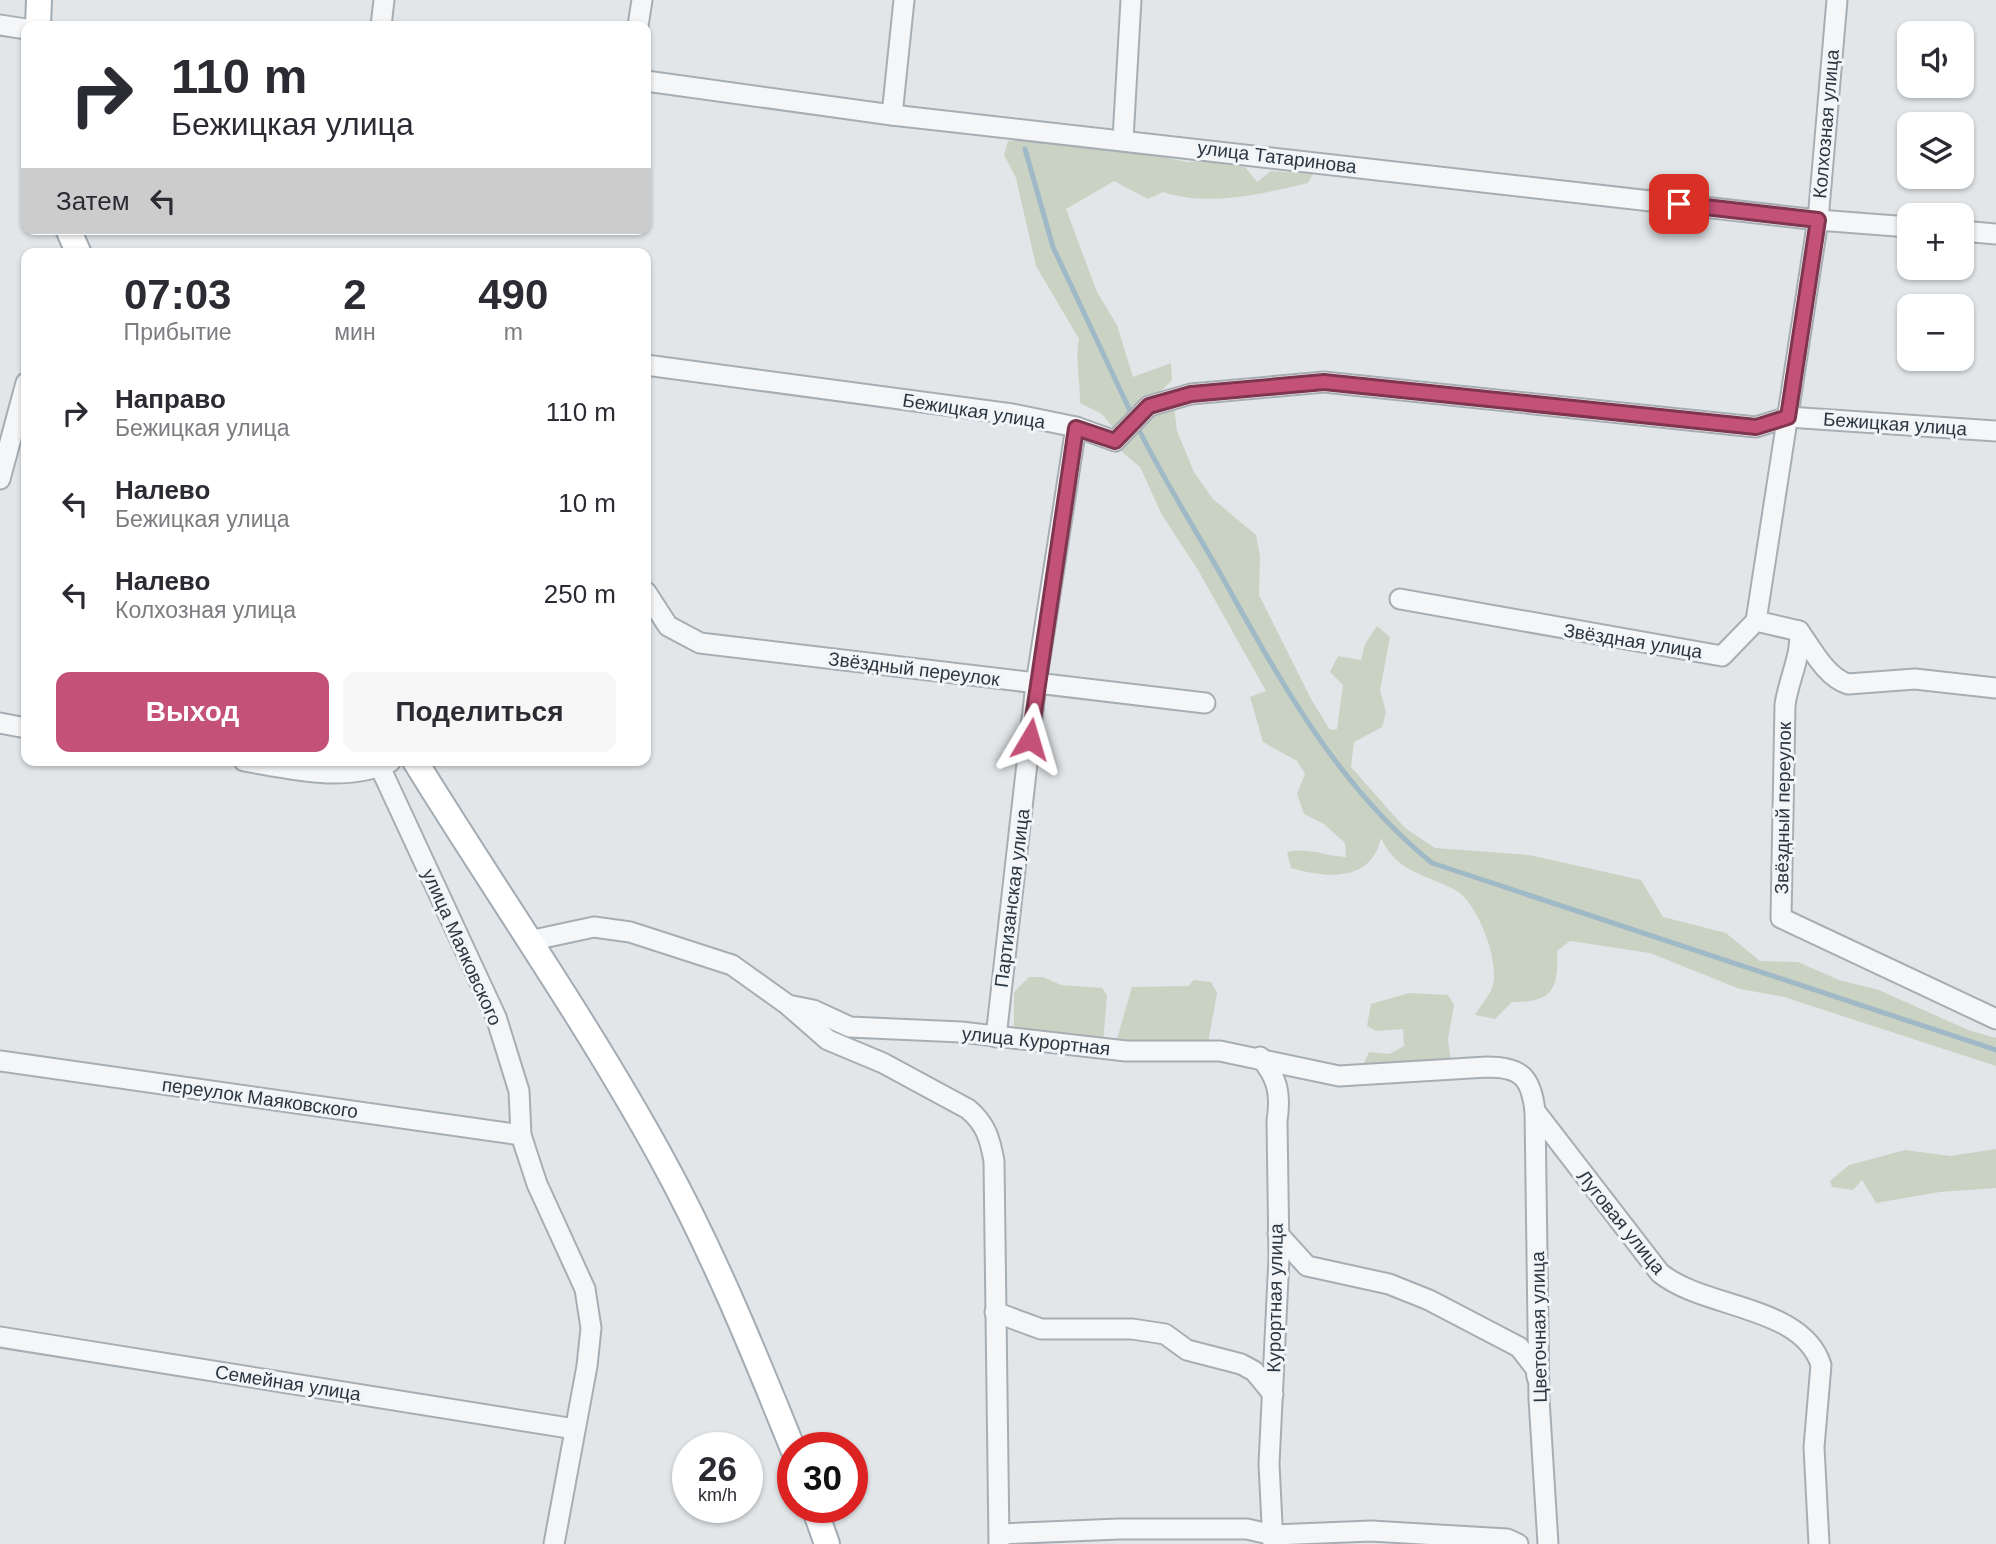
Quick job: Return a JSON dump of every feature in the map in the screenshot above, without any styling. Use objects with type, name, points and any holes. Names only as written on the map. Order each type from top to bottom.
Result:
[{"type":"main road","points":[[38,21],[39,0]]},
{"type":"main road","points":[[418,766],[662,1158],[747,1334],[786,1432]]},
{"type":"main road","points":[[820,1523],[827,1544]]},
{"type":"street","points":[[382,21],[384,0]]},
{"type":"street","points":[[639,21],[642,0]]},
{"type":"street","points":[[892,115],[904,0]]},
{"type":"street","points":[[1123,139],[1131,0]]},
{"type":"street","name":"Колхозная улица","points":[[1756,621],[1818,220],[1837,0]]},
{"type":"street","points":[[0,25],[21,28]]},
{"type":"street","name":"улица Татаринова","points":[[651,82],[892,115],[1123,139],[1818,220],[1897,226]]},
{"type":"street","points":[[1974,232],[1996,234]]},
{"type":"street","name":"Бежицкая улица","points":[[651,366],[1012,414],[1076,428],[1115,441],[1149,406],[1191,394],[1324,382],[1756,427],[1788,417],[1996,430]]},
{"type":"street","points":[[0,479],[21,401]]},
{"type":"street","name":"Партизанская улица","points":[[996,1037],[1037,684],[1076,428]]},
{"type":"street","name":"Звёздная улица","points":[[1400,599],[1723,656],[1756,621]]},
{"type":"street","name":"Звёздный переулок","points":[[651,600],[668,625],[700,643],[1205,703]]},
{"type":"street","points":[[1756,621],[1800,631],[1838,681],[1862,684],[1915,679],[1996,688]]},
{"type":"street","name":"Звёздный переулок","points":[[1800,631],[1801,646],[1791,672],[1785,705],[1781,918],[1996,1018]]},
{"type":"street","points":[[0,723],[21,726]]},
{"type":"street","name":"улица Маяковского","points":[[274,766],[323,774],[373,766]]},
{"type":"street","name":"улица Маяковского","points":[[387,766],[496,1017],[519,1091],[521,1135],[537,1184],[585,1289],[590,1328],[554,1544]]},
{"type":"street","name":"улица Курортная","points":[[529,941],[594,927],[630,932],[732,965],[788,1005],[813,1010],[850,1027],[961,1032],[1126,1051],[1220,1051],[1260,1057],[1339,1076],[1508,1067],[1520,1072],[1533,1092],[1535,1111]]},
{"type":"street","points":[[788,1005],[828,1040],[883,1063],[968,1109],[978,1118],[990,1138],[994,1161],[1000,1539],[1119,1529],[1247,1529],[1273,1539],[1371,1531],[1507,1539],[1518,1544]]},
{"type":"street","name":"Курортная улица","points":[[1260,1057],[1272,1071],[1280,1100],[1277,1121],[1278,1234],[1269,1464],[1273,1539]]},
{"type":"street","name":"переулок Маяковского","points":[[0,1061],[521,1135]]},
{"type":"street","name":"Цветочная улица","points":[[1535,1111],[1539,1399],[1548,1544]]},
{"type":"street","name":"Луговая улица","points":[[1535,1111],[1660,1273],[1674,1284],[1690,1291],[1772,1318],[1789,1327],[1817,1354],[1821,1365],[1814,1447],[1819,1544]]},
{"type":"street","points":[[1278,1234],[1307,1266],[1389,1284],[1429,1300],[1519,1347],[1536,1369],[1539,1399]]},
{"type":"street","points":[[995,1312],[1041,1329],[1132,1329],[1166,1334],[1186,1350],[1241,1364],[1254,1371],[1273,1394]]},
{"type":"street","name":"Семейная улица","points":[[0,1337],[575,1429]]},
{"type":"shaded area","points":[[1030,139],[1125,149],[1187,162],[1204,161],[1245,167],[1257,182],[1271,171],[1313,174],[1308,183],[1254,195],[1217,199],[1163,192],[1148,199],[1114,181],[1066,209],[1097,292],[1117,325],[1133,377],[1171,363],[1172,380],[1157,395],[1174,407],[1177,431],[1194,472],[1213,499],[1256,535],[1260,556],[1259,595],[1311,699],[1330,730],[1337,729],[1343,685],[1330,672],[1338,656],[1361,660],[1365,644],[1377,626],[1390,637],[1380,690],[1386,712],[1382,727],[1354,742],[1351,767],[1405,828],[1435,848],[1529,855],[1641,880],[1663,917],[1726,933],[1760,961],[1798,962],[1839,980],[1879,990],[1968,1030],[1996,1038],[1996,1066],[1784,997],[1740,989],[1650,953],[1570,941],[1557,951],[1557,975],[1551,991],[1545,996],[1526,1002],[1512,1002],[1495,1019],[1475,1015],[1492,988],[1493,965],[1480,921],[1473,908],[1457,891],[1404,866],[1395,859],[1381,838],[1376,853],[1368,863],[1345,874],[1318,874],[1291,868],[1287,852],[1309,851],[1346,857],[1345,843],[1324,824],[1304,814],[1297,794],[1305,774],[1297,761],[1263,742],[1250,697],[1266,691],[1198,570],[1162,515],[1140,467],[1122,452],[1113,428],[1102,414],[1080,403],[1079,339],[1036,266],[1016,178],[1004,155],[1008,141]]},
{"type":"shaded area","points":[[1029,977],[1043,977],[1061,985],[1102,988],[1107,995],[1103,1044],[1014,1033],[1014,992]]},
{"type":"shaded area","points":[[1194,980],[1211,982],[1217,993],[1208,1043],[1131,1057],[1117,1039],[1132,987],[1188,986]]},
{"type":"shaded area","points":[[1409,993],[1448,995],[1454,1005],[1448,1039],[1451,1064],[1361,1070],[1369,1052],[1389,1054],[1404,1046],[1403,1029],[1376,1031],[1367,1026],[1371,1004]]},
{"type":"shaded area","points":[[1996,1149],[1996,1188],[1940,1192],[1876,1203],[1862,1180],[1853,1190],[1832,1187],[1830,1181],[1849,1165],[1905,1150],[1950,1156]]},
{"type":"waterway","points":[[1025,149],[1053,247],[1132,415]]},
{"type":"waterway","points":[[1136,424],[1166,481],[1312,729],[1367,800],[1398,833],[1432,863],[1996,1050]]},
{"type":"route","points":[[1030,739],[1076,428],[1115,441],[1149,406],[1191,394],[1324,382],[1442,397],[1756,427],[1788,417],[1818,220],[1679,204]]}]
